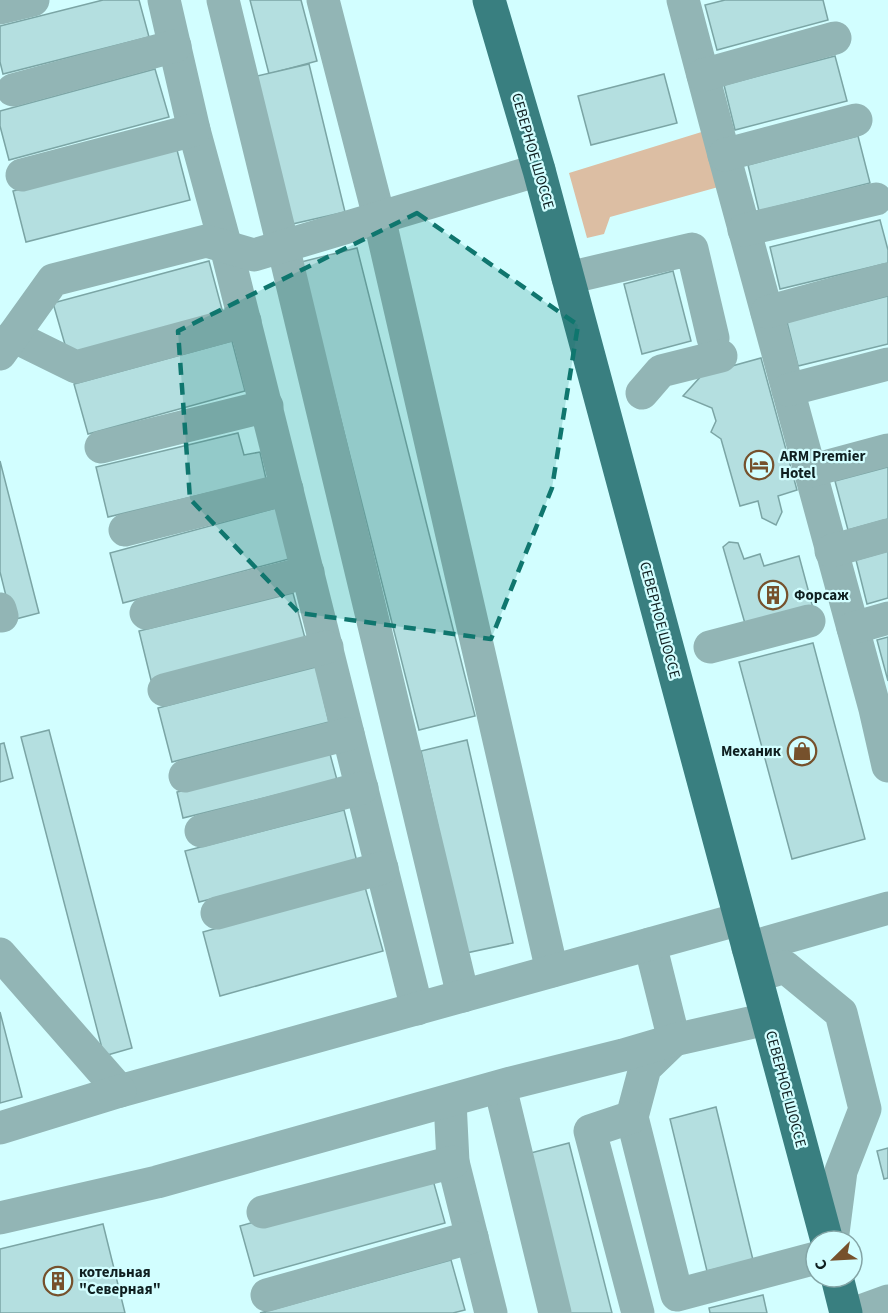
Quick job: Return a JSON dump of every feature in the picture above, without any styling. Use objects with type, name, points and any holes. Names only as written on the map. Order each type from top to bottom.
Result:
[{"type":"main road","name":"СЕВЕРНОЕ ШОССЕ","points":[[489,0],[539,170],[824,1229]]},
{"type":"main road","points":[[840,1289],[846,1313]]},
{"type":"lane","points":[[0,9],[33,0]]},
{"type":"lane","points":[[164,0],[194,130],[267,406],[417,1009]]},
{"type":"lane","points":[[223,0],[463,996]]},
{"type":"lane","points":[[323,0],[379,218],[552,971]]},
{"type":"lane","points":[[683,0],[831,551],[853,628],[881,707],[888,766]]},
{"type":"lane","points":[[703,75],[835,38]]},
{"type":"lane","points":[[13,90],[175,46]]},
{"type":"lane","points":[[724,155],[856,120]]},
{"type":"lane","points":[[22,175],[194,130]]},
{"type":"lane","points":[[245,321],[76,367],[6,345],[53,280],[207,241],[254,255],[539,170]]},
{"type":"lane","points":[[744,230],[876,199]]},
{"type":"lane","points":[[568,278],[692,249],[717,347],[661,371],[643,398],[601,404]]},
{"type":"lane","points":[[767,312],[888,279]]},
{"type":"lane","points":[[788,390],[888,364]]},
{"type":"lane","points":[[101,447],[267,406]]},
{"type":"lane","points":[[810,471],[888,450]]},
{"type":"lane","points":[[125,530],[287,489]]},
{"type":"lane","points":[[831,551],[888,535]]},
{"type":"lane","points":[[146,613],[308,572]]},
{"type":"lane","points":[[853,628],[888,618]]},
{"type":"lane","points":[[670,659],[707,636],[809,621]]},
{"type":"lane","points":[[164,690],[327,647]]},
{"type":"lane","points":[[185,776],[348,734]]},
{"type":"lane","points":[[201,831],[362,788]]},
{"type":"lane","points":[[218,913],[382,868]]},
{"type":"lane","points":[[0,1128],[120,1091],[650,944],[748,948],[888,908]]},
{"type":"lane","points":[[650,944],[674,1040]]},
{"type":"lane","points":[[748,948],[785,967],[841,1013],[865,1109],[841,1171],[834,1229]]},
{"type":"lane","points":[[0,954],[120,1091]]},
{"type":"lane","points":[[0,1218],[157,1182],[674,1040],[767,1019]]},
{"type":"lane","points":[[674,1040],[645,1068],[632,1117],[677,1295],[804,1261]]},
{"type":"lane","points":[[500,1087],[555,1313]]},
{"type":"lane","points":[[450,1101],[453,1162],[491,1313]]},
{"type":"lane","points":[[632,1117],[591,1131],[638,1313]]},
{"type":"lane","points":[[263,1212],[453,1162]]},
{"type":"lane","points":[[267,1295],[472,1237]]},
{"type":"lane","points":[[855,1313],[888,1301]]},
{"type":"highlighted area","points":[[417,213],[578,325],[552,488],[491,639],[299,613],[190,499],[178,331]]},
{"type":"shaded area","points":[[708,130],[722,186],[610,217],[604,234],[587,238],[569,173]]},
{"type":"building","points":[[103,0],[139,0],[149,37],[3,74],[0,62],[0,26]]},
{"type":"building","points":[[250,0],[301,0],[317,61],[269,74]]},
{"type":"building","points":[[725,0],[823,0],[828,20],[717,50],[705,5]]},
{"type":"building","points":[[835,56],[847,101],[735,130],[724,85]]},
{"type":"building","points":[[309,64],[345,212],[288,225],[253,77]]},
{"type":"building","points":[[155,69],[169,117],[9,160],[0,126],[0,111]]},
{"type":"building","points":[[664,74],[677,123],[591,145],[578,96]]},
{"type":"building","points":[[858,136],[870,183],[759,211],[748,165]]},
{"type":"building","points":[[177,150],[190,200],[26,242],[13,191]]},
{"type":"building","points":[[880,220],[888,250],[888,263],[780,289],[770,247]]},
{"type":"building","points":[[357,248],[475,716],[419,730],[301,262]]},
{"type":"building","points":[[209,261],[223,313],[68,355],[53,303]]},
{"type":"building","points":[[673,271],[691,341],[642,354],[624,284]]},
{"type":"building","points":[[888,296],[888,344],[798,366],[787,322]]},
{"type":"building","points":[[232,341],[245,391],[88,434],[74,384]]},
{"type":"building","name":"ARM Premier Hotel","points":[[761,358],[797,490],[778,496],[782,512],[776,525],[762,518],[758,501],[740,506],[721,439],[711,432],[716,421],[712,408],[683,396],[703,374]]},
{"type":"building","points":[[238,433],[244,455],[260,452],[266,479],[108,517],[96,467]]},
{"type":"building","points":[[0,461],[39,613],[12,620],[0,572]]},
{"type":"building","points":[[888,467],[888,519],[848,530],[835,481]]},
{"type":"building","points":[[276,508],[289,559],[123,603],[110,553]]},
{"type":"building","name":"Форсаж","points":[[729,542],[738,543],[744,559],[760,554],[764,566],[799,556],[813,608],[746,627],[723,547]]},
{"type":"building","points":[[888,551],[888,598],[867,604],[856,560]]},
{"type":"building","points":[[293,593],[306,642],[151,680],[139,631]]},
{"type":"building","points":[[888,637],[888,681],[877,640]]},
{"type":"building","name":"Механик","points":[[813,643],[865,839],[792,859],[739,662]]},
{"type":"building","points":[[316,667],[329,722],[172,762],[158,708]]},
{"type":"building","points":[[49,730],[132,1048],[104,1056],[21,737]]},
{"type":"building","points":[[467,740],[513,943],[466,953],[421,751]]},
{"type":"building","points":[[4,743],[13,778],[0,782],[0,744]]},
{"type":"building","points":[[330,754],[337,780],[183,818],[177,792]]},
{"type":"building","points":[[344,810],[357,862],[199,902],[185,851]]},
{"type":"building","points":[[365,887],[383,951],[220,996],[203,932]]},
{"type":"building","points":[[0,1012],[22,1097],[0,1103]]},
{"type":"building","points":[[716,1107],[753,1260],[707,1271],[670,1119]]},
{"type":"building","points":[[569,1143],[612,1313],[564,1313],[523,1155]]},
{"type":"building","points":[[888,1148],[888,1178],[884,1179],[877,1151]]},
{"type":"building","points":[[431,1173],[445,1223],[254,1276],[240,1226]]},
{"type":"building","name":"котельная \"Северная\"","points":[[103,1224],[125,1313],[0,1313],[0,1249]]},
{"type":"building","points":[[451,1260],[465,1310],[453,1313],[260,1313]]},
{"type":"building","points":[[763,1295],[767,1313],[710,1313],[709,1308]]},
{"type":"place","name":"ARM Premier Hotel","points":[[759,465]]},
{"type":"place","name":"Форсаж","points":[[773,595]]},
{"type":"place","name":"Механик","points":[[802,751]]},
{"type":"place","name":"котельная \"Северная\"","points":[[58,1281]]}]
